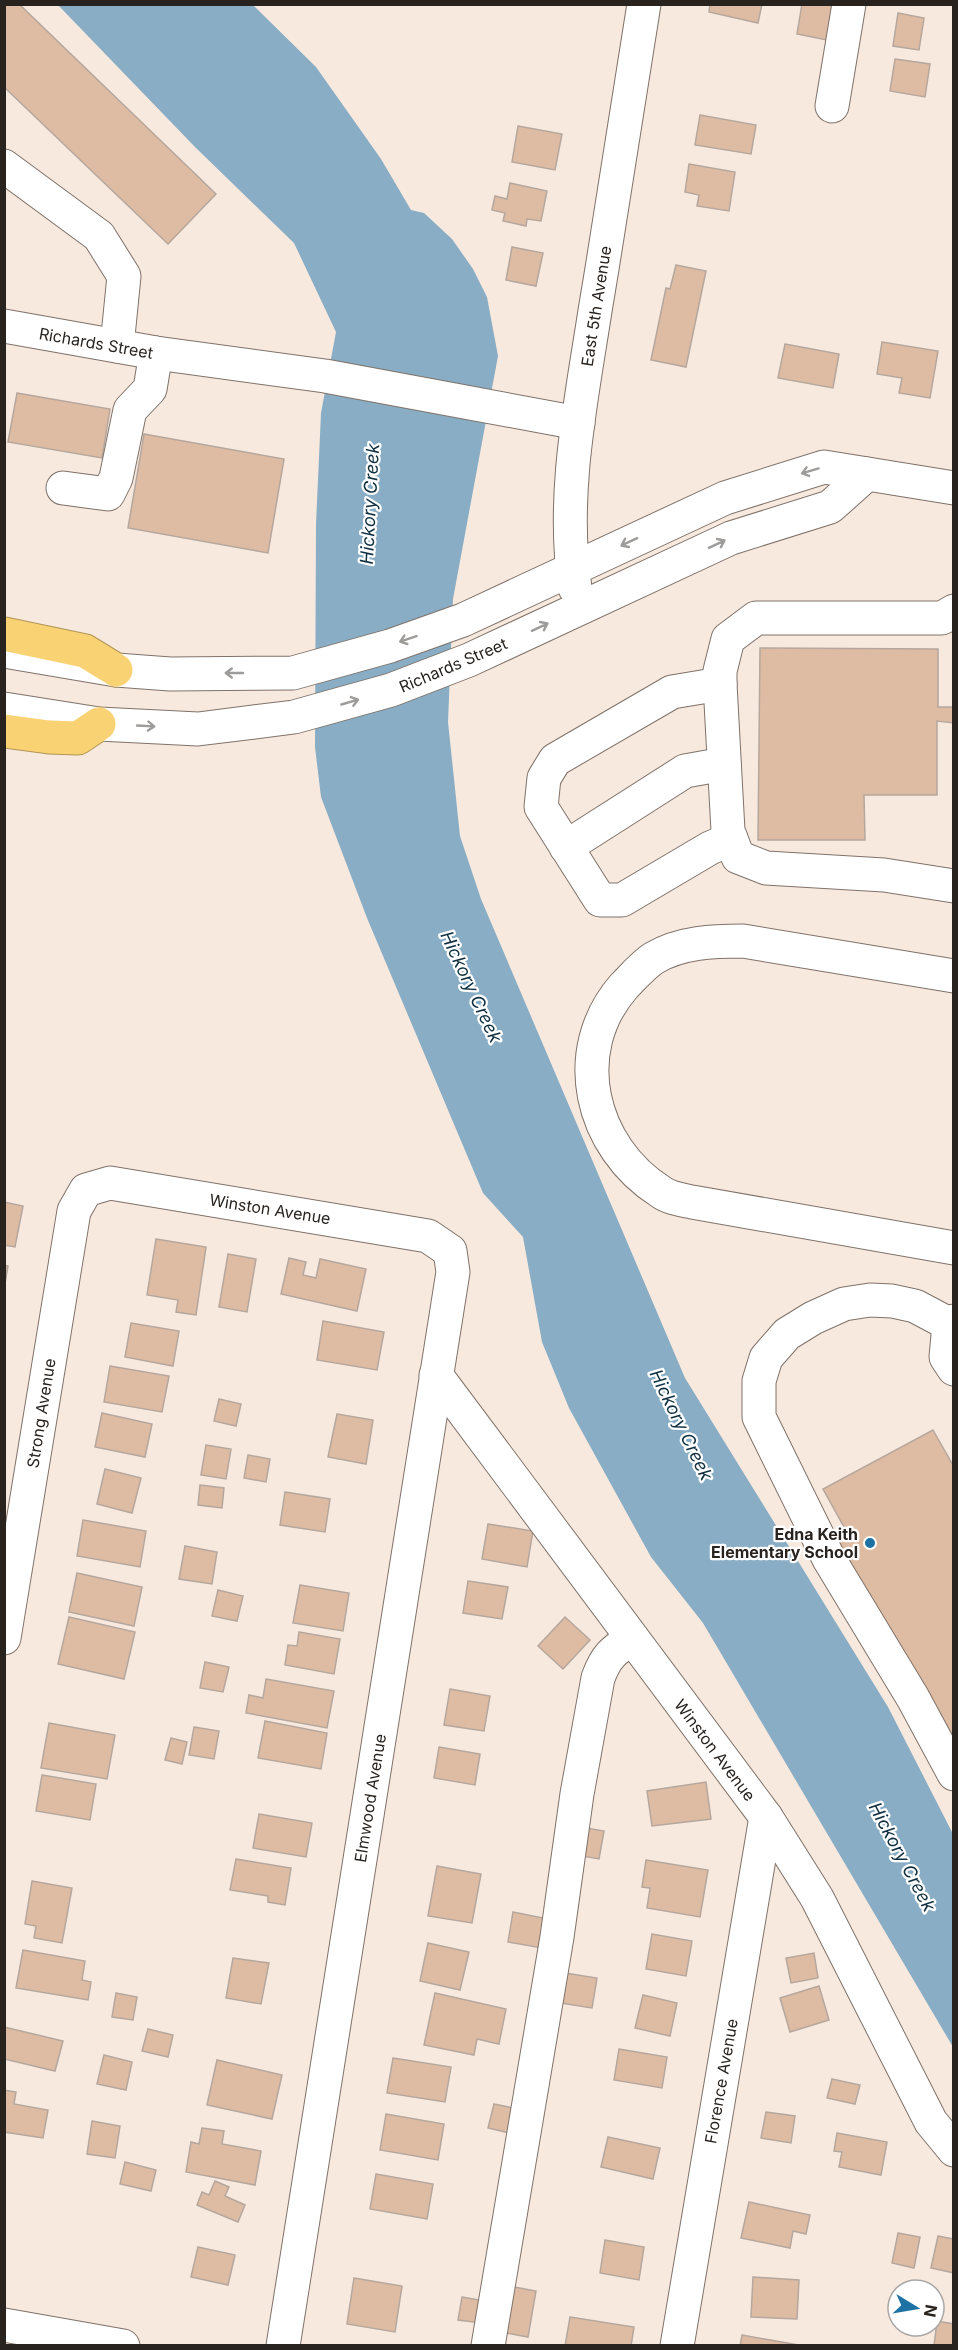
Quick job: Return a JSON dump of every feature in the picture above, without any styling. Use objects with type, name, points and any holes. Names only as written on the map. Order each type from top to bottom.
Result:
[{"type":"highway","points":[[4,634],[85,651],[116,670]]},
{"type":"highway","points":[[4,730],[78,738],[99,724]]},
{"type":"street","name":"East 5th Avenue","points":[[578,609],[572,569],[571,495],[578,423],[644,4]]},
{"type":"street","points":[[832,106],[849,4]]},
{"type":"street","points":[[4,166],[99,236],[124,276],[117,346]]},
{"type":"street","name":"Richards Street","points":[[4,327],[156,353],[325,376],[578,423]]},
{"type":"street","points":[[63,488],[108,494],[116,478],[130,410],[150,389],[156,353]]},
{"type":"street","points":[[4,651],[116,670],[170,674],[293,673],[390,645],[463,620],[725,498],[824,467],[954,488]]},
{"type":"street","name":"Richards Street","points":[[4,709],[99,724],[198,729],[294,717],[391,690],[469,660],[731,538],[830,507],[867,474]]},
{"type":"street","points":[[954,611],[942,618],[756,618],[728,639],[720,671],[728,831],[738,857],[766,868],[884,875],[954,886]]},
{"type":"street","points":[[720,684],[672,692],[555,760],[544,778],[541,807],[600,900],[622,900],[710,848],[731,839]]},
{"type":"street","points":[[566,847],[685,771],[724,764]]},
{"type":"street","points":[[954,976],[743,941],[712,941],[681,947],[654,958],[633,976],[612,1001],[597,1030],[592,1062],[593,1091],[600,1117],[614,1147],[633,1169],[662,1193],[692,1202],[954,1248]]},
{"type":"street","name":"Winston Avenue","points":[[86,1190],[110,1183],[428,1236],[450,1251]]},
{"type":"street","name":"Strong Avenue","points":[[4,1638],[74,1211],[86,1190]]},
{"type":"street","name":"Elmwood Avenue","points":[[283,2346],[453,1272],[450,1251]]},
{"type":"street","points":[[954,1369],[946,1357],[951,1322],[915,1306],[892,1301],[870,1300],[844,1304],[813,1318],[788,1334],[766,1358],[759,1381],[759,1417],[829,1559],[913,1698],[954,1774]]},
{"type":"street","name":"Winston Avenue","points":[[436,1375],[766,1817],[817,1898],[931,2122],[954,2150]]},
{"type":"street","points":[[488,2346],[557,1937],[577,1794],[598,1678],[604,1661],[610,1653],[632,1638]]},
{"type":"street","name":"Florence Avenue","points":[[677,2346],[766,1817]]},
{"type":"street","points":[[4,2325],[123,2346]]},
{"type":"water","name":"Hickory Creek","points":[[58,5],[253,5],[316,67],[381,159],[411,210],[424,213],[452,239],[473,269],[487,297],[498,356],[453,599],[448,722],[460,836],[481,899],[685,1378],[888,1707],[953,1834],[953,2047],[703,1623],[651,1557],[569,1408],[542,1342],[523,1237],[483,1193],[367,918],[321,797],[315,747],[316,524],[321,413],[336,332],[294,243],[195,147]]},
{"type":"building","points":[[4,4],[19,4],[216,194],[168,244],[4,87]]},
{"type":"building","points":[[710,4],[762,4],[758,23],[709,12]]},
{"type":"building","points":[[802,4],[836,4],[837,42],[797,34]]},
{"type":"building","points":[[898,13],[924,18],[919,50],[893,46]]},
{"type":"building","points":[[895,59],[930,64],[925,97],[890,91]]},
{"type":"building","points":[[700,115],[756,125],[751,154],[695,145]]},
{"type":"building","points":[[518,126],[562,134],[555,170],[512,162]]},
{"type":"building","points":[[689,164],[735,172],[729,211],[697,206],[699,195],[685,192]]},
{"type":"building","points":[[510,183],[547,191],[541,221],[527,219],[526,226],[503,221],[505,213],[492,210],[495,196],[507,199]]},
{"type":"building","points":[[512,247],[543,253],[536,286],[506,280]]},
{"type":"building","points":[[676,265],[706,271],[686,367],[651,360],[666,288],[670,289]]},
{"type":"building","points":[[882,342],[938,351],[930,398],[899,393],[902,378],[877,374]]},
{"type":"building","points":[[785,344],[839,354],[833,388],[778,378]]},
{"type":"building","points":[[17,393],[110,409],[102,458],[8,442]]},
{"type":"building","points":[[144,434],[284,459],[268,553],[128,528]]},
{"type":"building","points":[[760,648],[938,649],[938,707],[954,707],[954,723],[937,721],[937,795],[864,795],[865,840],[758,840]]},
{"type":"building","points":[[4,1202],[23,1206],[15,1247],[4,1245]]},
{"type":"building","points":[[156,1239],[206,1247],[196,1315],[176,1312],[178,1300],[147,1295]]},
{"type":"building","points":[[228,1254],[256,1259],[247,1312],[219,1307]]},
{"type":"building","points":[[289,1258],[306,1262],[303,1275],[316,1278],[320,1259],[366,1269],[357,1311],[281,1294]]},
{"type":"building","points":[[4,1265],[8,1266],[4,1289]]},
{"type":"building","points":[[323,1321],[384,1332],[377,1370],[317,1360]]},
{"type":"building","points":[[131,1323],[179,1331],[173,1366],[125,1357]]},
{"type":"building","points":[[110,1366],[169,1376],[162,1412],[104,1402]]},
{"type":"building","points":[[219,1399],[241,1404],[236,1426],[214,1421]]},
{"type":"building","points":[[102,1413],[152,1424],[145,1457],[95,1447]]},
{"type":"building","points":[[337,1414],[373,1420],[366,1464],[328,1457]]},
{"type":"building","points":[[933,1430],[954,1467],[954,1759],[833,1546],[849,1536],[823,1489]]},
{"type":"building","points":[[206,1445],[231,1449],[226,1479],[201,1475]]},
{"type":"building","points":[[248,1455],[270,1459],[266,1482],[244,1478]]},
{"type":"building","points":[[105,1469],[141,1478],[132,1513],[97,1504]]},
{"type":"building","points":[[200,1485],[224,1488],[222,1508],[198,1505]]},
{"type":"building","points":[[285,1492],[330,1499],[325,1532],[280,1525]]},
{"type":"building","points":[[83,1520],[146,1531],[140,1567],[77,1556]]},
{"type":"building","points":[[488,1524],[533,1531],[527,1567],[482,1559]]},
{"type":"building","points":[[185,1546],[217,1552],[212,1584],[179,1579]]},
{"type":"building","points":[[77,1573],[142,1587],[134,1626],[69,1612]]},
{"type":"building","points":[[468,1581],[508,1587],[502,1619],[463,1613]]},
{"type":"building","points":[[300,1585],[349,1593],[343,1631],[293,1623]]},
{"type":"building","points":[[218,1590],[243,1596],[237,1621],[212,1616]]},
{"type":"building","points":[[69,1617],[135,1632],[124,1679],[58,1664]]},
{"type":"building","points":[[565,1617],[590,1640],[563,1669],[538,1646]]},
{"type":"building","points":[[299,1632],[340,1639],[334,1674],[285,1665],[288,1645],[297,1646]]},
{"type":"building","points":[[205,1662],[229,1667],[223,1692],[200,1688]]},
{"type":"building","points":[[266,1679],[334,1691],[327,1728],[246,1713],[249,1695],[263,1698]]},
{"type":"building","points":[[450,1689],[490,1696],[484,1731],[444,1725]]},
{"type":"building","points":[[265,1721],[327,1733],[321,1769],[258,1758]]},
{"type":"building","points":[[49,1723],[115,1735],[107,1779],[41,1768]]},
{"type":"building","points":[[194,1727],[219,1731],[214,1759],[189,1755]]},
{"type":"building","points":[[171,1738],[187,1742],[182,1764],[165,1760]]},
{"type":"building","points":[[439,1747],[480,1754],[475,1785],[434,1778]]},
{"type":"building","points":[[42,1775],[96,1784],[90,1820],[36,1811]]},
{"type":"building","points":[[706,1782],[711,1819],[652,1826],[647,1791]]},
{"type":"building","points":[[259,1814],[312,1823],[306,1857],[253,1848]]},
{"type":"building","points":[[581,1827],[604,1831],[599,1859],[576,1855]]},
{"type":"building","points":[[236,1859],[291,1868],[285,1905],[268,1902],[268,1896],[230,1890]]},
{"type":"building","points":[[646,1860],[708,1870],[700,1917],[647,1908],[650,1888],[642,1887]]},
{"type":"building","points":[[437,1866],[481,1874],[472,1923],[428,1916]]},
{"type":"building","points":[[32,1881],[72,1888],[62,1943],[34,1938],[36,1926],[25,1924]]},
{"type":"building","points":[[513,1912],[548,1919],[542,1948],[508,1942]]},
{"type":"building","points":[[652,1934],[692,1941],[686,1976],[646,1969]]},
{"type":"building","points":[[428,1943],[469,1952],[460,1990],[420,1981]]},
{"type":"building","points":[[23,1950],[85,1961],[82,1980],[91,1982],[88,2000],[16,1988]]},
{"type":"building","points":[[814,1953],[818,1978],[791,1983],[786,1958]]},
{"type":"building","points":[[233,1958],[269,1963],[261,2004],[226,1998]]},
{"type":"building","points":[[565,1973],[597,1978],[592,2008],[560,2003]]},
{"type":"building","points":[[819,1986],[829,2020],[790,2032],[780,1998]]},
{"type":"building","points":[[116,1993],[137,1997],[133,2020],[112,2017]]},
{"type":"building","points":[[435,1993],[506,2009],[499,2044],[477,2039],[474,2055],[424,2045]]},
{"type":"building","points":[[643,1995],[677,2003],[670,2036],[635,2028]]},
{"type":"building","points":[[4,2027],[63,2041],[55,2071],[4,2059]]},
{"type":"building","points":[[148,2029],[173,2035],[168,2057],[142,2051]]},
{"type":"building","points":[[619,2049],[667,2057],[662,2088],[614,2080]]},
{"type":"building","points":[[104,2055],[132,2062],[126,2090],[97,2084]]},
{"type":"building","points":[[393,2058],[451,2067],[445,2102],[387,2093]]},
{"type":"building","points":[[217,2060],[282,2075],[272,2119],[207,2105]]},
{"type":"building","points":[[832,2079],[860,2085],[855,2104],[827,2098]]},
{"type":"building","points":[[4,2090],[16,2092],[14,2104],[48,2110],[43,2138],[4,2132]]},
{"type":"building","points":[[494,2104],[523,2110],[518,2135],[488,2128]]},
{"type":"building","points":[[766,2112],[795,2116],[791,2143],[761,2138]]},
{"type":"building","points":[[386,2114],[444,2124],[438,2160],[380,2150]]},
{"type":"building","points":[[92,2121],[120,2126],[115,2158],[87,2154]]},
{"type":"building","points":[[202,2128],[224,2131],[222,2144],[261,2151],[255,2185],[186,2172],[191,2142],[199,2144]]},
{"type":"building","points":[[837,2133],[887,2142],[881,2175],[839,2167],[842,2152],[834,2151]]},
{"type":"building","points":[[608,2137],[660,2148],[653,2179],[601,2167]]},
{"type":"building","points":[[125,2162],[156,2170],[151,2191],[120,2184]]},
{"type":"building","points":[[376,2174],[433,2184],[427,2219],[370,2209]]},
{"type":"building","points":[[215,2181],[229,2187],[225,2196],[245,2205],[238,2222],[197,2205],[202,2192],[209,2195]]},
{"type":"building","points":[[749,2202],[810,2215],[806,2234],[793,2231],[790,2248],[741,2238]]},
{"type":"building","points":[[898,2233],[920,2237],[914,2268],[892,2263]]},
{"type":"building","points":[[938,2236],[954,2239],[954,2273],[931,2268]]},
{"type":"building","points":[[605,2240],[644,2247],[639,2280],[600,2273]]},
{"type":"building","points":[[198,2247],[235,2255],[228,2285],[191,2277]]},
{"type":"building","points":[[753,2277],[799,2280],[797,2319],[751,2317]]},
{"type":"building","points":[[354,2278],[402,2286],[395,2332],[347,2324]]},
{"type":"building","points":[[509,2286],[536,2291],[528,2337],[501,2332]]},
{"type":"building","points":[[462,2297],[485,2301],[481,2323],[458,2320]]},
{"type":"building","points":[[570,2317],[634,2327],[631,2346],[565,2346]]},
{"type":"building","points":[[946,2323],[954,2324],[954,2346],[934,2346],[935,2338],[946,2338]]},
{"type":"building","points":[[742,2335],[804,2346],[740,2346]]},
{"type":"place","name":"Edna Keith Elementary School","points":[[870,1543]]}]
